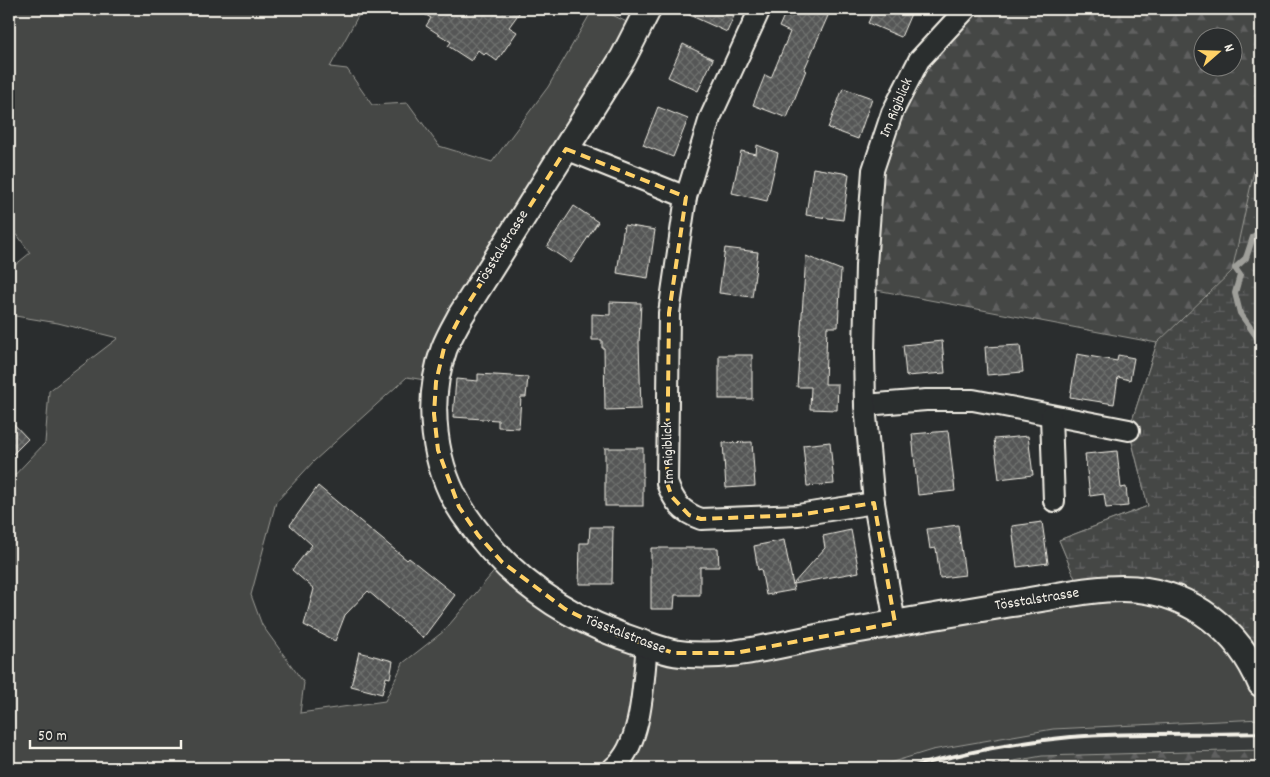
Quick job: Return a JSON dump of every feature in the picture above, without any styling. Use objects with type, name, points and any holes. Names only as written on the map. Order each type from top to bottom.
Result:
[{"type":"main road","name":"Tösstalstrasse","points":[[648,9],[623,58],[461,315],[444,348],[434,396],[438,450],[444,472],[459,507],[478,535],[502,562],[534,589],[572,613],[601,628],[674,653],[695,655],[722,654],[894,623],[1100,590],[1128,589],[1147,591],[1185,602],[1217,622],[1240,645],[1261,684]]},
{"type":"street","name":"Im Rigiblick","points":[[760,9],[710,118],[686,197],[669,313],[667,483],[672,497],[689,515],[701,519],[798,515],[874,503]]},
{"type":"street","name":"Im Rigiblick","points":[[894,623],[874,503],[865,405],[866,265],[873,170],[892,113],[919,60],[966,9]]},
{"type":"street","points":[[566,149],[686,197]]},
{"type":"street","points":[[865,405],[926,400],[973,400],[1129,430]]},
{"type":"street","points":[[1051,416],[1054,501]]},
{"type":"street","points":[[613,768],[619,764],[630,747],[636,728],[647,645]]},
{"type":"highlighted area","points":[[566,149],[686,197],[669,313],[667,483],[672,497],[689,515],[701,519],[798,515],[874,503],[895,623],[735,653],[674,653],[617,635],[565,609],[502,562],[478,535],[459,507],[438,450],[434,414],[436,382],[444,348],[461,315]]},
{"type":"shaded area","points":[[1261,719],[1261,750],[1042,756],[975,768],[873,768],[932,750],[1053,729]]},
{"type":"green space","points":[[9,9],[369,9],[358,16],[330,67],[347,69],[372,105],[408,103],[439,146],[492,162],[548,87],[593,9],[600,9],[639,28],[436,382],[407,377],[314,461],[276,502],[251,595],[262,625],[304,683],[300,713],[385,701],[403,663],[444,631],[502,562],[534,589],[674,653],[1081,592],[1059,540],[1148,506],[1129,430],[1157,343],[1238,297],[1261,264],[1261,719],[1053,729],[932,750],[873,768],[9,768],[9,481],[45,443],[49,391],[118,338],[58,323],[9,315],[9,270],[30,253],[9,223]]},
{"type":"green space","points":[[966,9],[1261,9],[1261,264],[1238,297],[1157,343],[866,288],[866,265],[892,113]]},
{"type":"green space","points":[[1261,139],[1261,684],[1200,610],[1081,593],[1059,540],[1148,506],[1129,430],[1157,343],[1232,271]]},
{"type":"green space","points":[[1261,750],[1261,768],[975,768],[1042,756]]},
{"type":"building","points":[[416,9],[522,9],[509,27],[517,32],[497,61],[478,50],[471,61],[448,46],[451,42],[426,26],[431,18]]},
{"type":"building","points":[[676,9],[737,9],[727,32]]},
{"type":"building","points":[[787,9],[831,9],[804,70],[806,70],[787,118],[753,105],[765,75],[771,78],[790,32],[779,27]]},
{"type":"building","points":[[874,9],[913,9],[901,37],[868,23]]},
{"type":"building","points":[[683,44],[713,59],[698,91],[668,77]]},
{"type":"building","points":[[843,88],[872,98],[858,139],[828,128]]},
{"type":"building","points":[[658,107],[688,119],[673,157],[643,145]]},
{"type":"building","points":[[757,145],[778,153],[767,201],[732,193],[741,151],[756,154]]},
{"type":"building","points":[[813,168],[849,174],[843,220],[806,215]]},
{"type":"building","points":[[574,206],[598,222],[571,263],[547,247]]},
{"type":"building","points":[[624,225],[655,230],[648,278],[617,273]]},
{"type":"building","points":[[725,248],[758,252],[752,297],[719,293]]},
{"type":"building","points":[[806,256],[841,270],[838,327],[827,327],[825,384],[838,384],[837,410],[810,409],[811,387],[797,387]]},
{"type":"building","points":[[610,302],[641,303],[639,343],[641,409],[605,410],[604,348],[602,348],[602,340],[592,340],[592,314],[610,315]]},
{"type":"building","points":[[942,341],[945,373],[906,376],[903,345]]},
{"type":"building","points":[[1020,345],[1023,372],[987,375],[985,347]]},
{"type":"building","points":[[1077,354],[1117,361],[1118,355],[1134,358],[1130,380],[1118,377],[1114,404],[1070,397]]},
{"type":"building","points":[[719,355],[752,355],[752,399],[719,399]]},
{"type":"building","points":[[478,374],[528,377],[526,397],[521,397],[519,428],[498,427],[498,420],[453,417],[456,379],[478,381]]},
{"type":"building","points":[[9,419],[28,439],[9,458]]},
{"type":"building","points":[[948,431],[955,491],[918,495],[912,434]]},
{"type":"building","points":[[1028,436],[1033,475],[999,479],[994,439]]},
{"type":"building","points":[[752,442],[755,486],[726,488],[723,443]]},
{"type":"building","points":[[830,442],[834,484],[807,486],[803,445]]},
{"type":"building","points":[[605,448],[643,448],[643,506],[605,506]]},
{"type":"building","points":[[1117,451],[1121,488],[1126,487],[1128,506],[1106,508],[1104,494],[1090,496],[1085,454]]},
{"type":"building","points":[[318,486],[407,560],[409,558],[455,595],[423,638],[368,591],[345,615],[335,641],[304,625],[314,589],[292,570],[312,545],[290,525]]},
{"type":"building","points":[[1042,522],[1048,563],[1017,567],[1012,526]]},
{"type":"building","points":[[958,525],[965,575],[940,578],[936,548],[930,549],[927,529]]},
{"type":"building","points":[[590,527],[613,527],[612,584],[579,584],[580,543],[589,543]]},
{"type":"building","points":[[851,530],[859,572],[793,584],[825,548],[823,536]]},
{"type":"building","points":[[784,540],[794,590],[766,595],[761,569],[758,570],[754,546]]},
{"type":"building","points":[[651,548],[718,548],[719,567],[700,567],[700,595],[675,595],[674,609],[651,609]]},
{"type":"building","points":[[359,652],[393,661],[390,678],[386,677],[382,694],[351,686]]},
{"type":"waterway","points":[[1261,231],[1253,237],[1246,258],[1235,268],[1240,275],[1235,293],[1240,313],[1261,343]]},
{"type":"railway","points":[[907,768],[989,749],[1071,737],[1261,733]]}]
